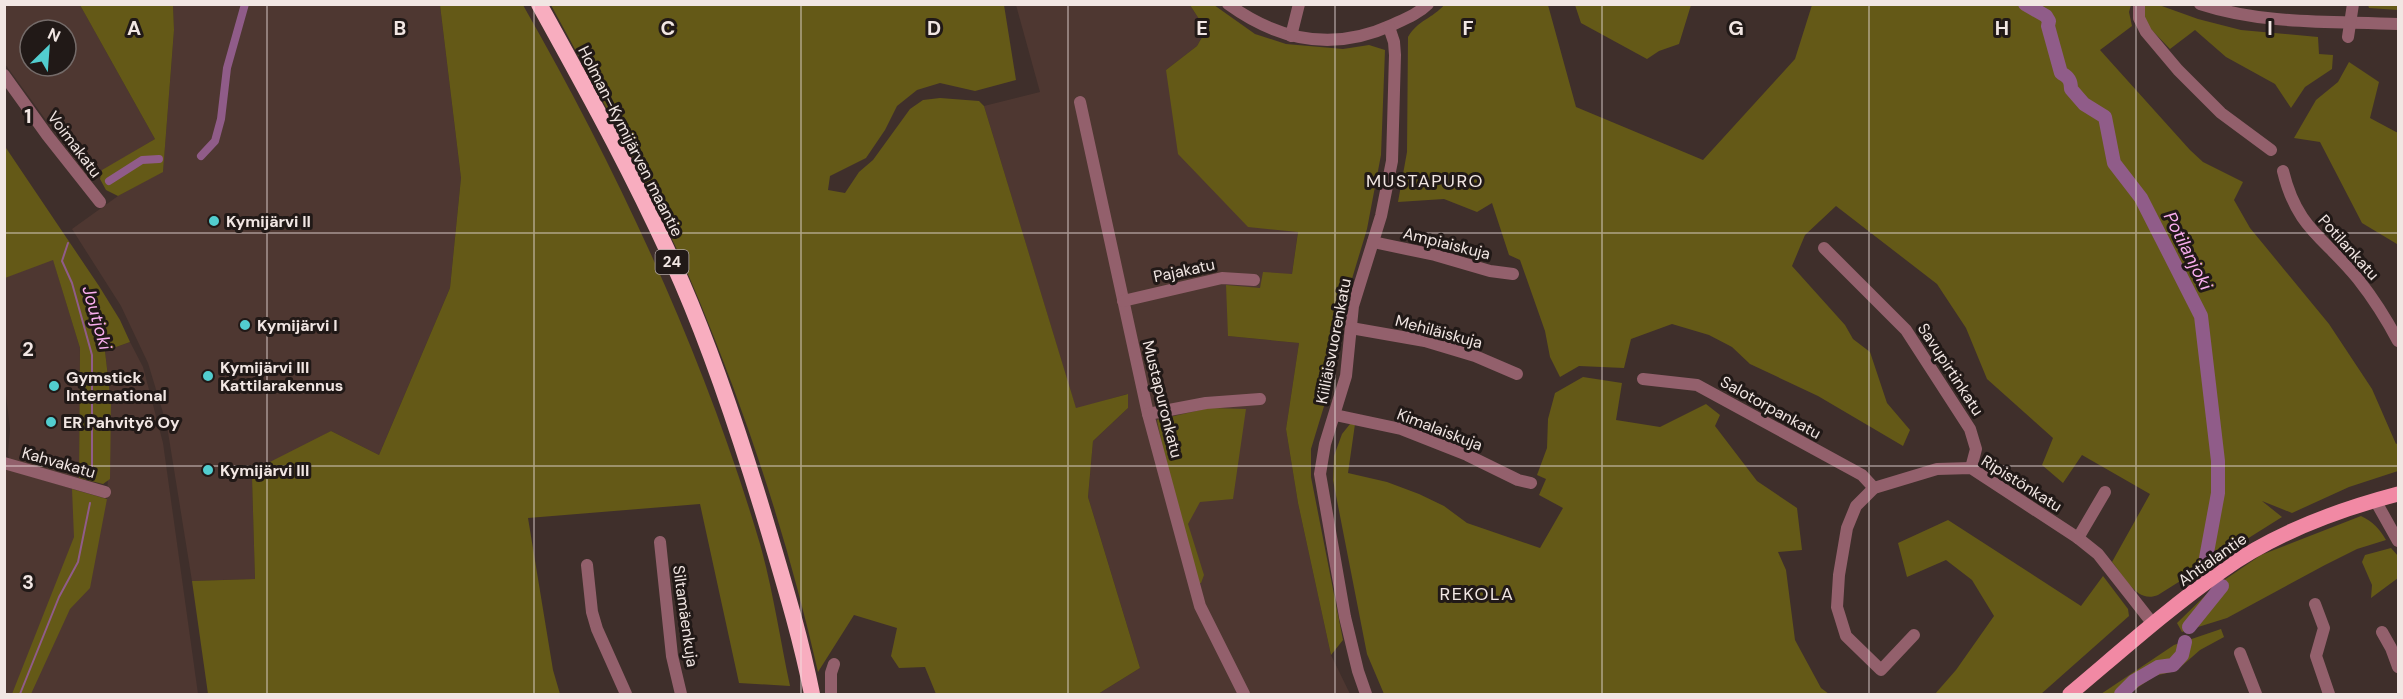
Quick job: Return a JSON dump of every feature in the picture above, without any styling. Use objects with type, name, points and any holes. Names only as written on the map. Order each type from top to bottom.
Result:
[{"type":"highway","name":"Holman–Kymijärven maantie","points":[[538,4],[604,120],[682,284],[727,399],[770,534],[792,607],[812,694]]},
{"type":"highway","name":"Holman–Kymijärven maantie","points":[[770,534],[802,694]]},
{"type":"main road","name":"Ahtialantie","points":[[2070,694],[2153,624],[2224,569],[2262,547],[2318,520],[2398,494]]},
{"type":"street","points":[[1228,4],[1259,25],[1308,39],[1341,39],[1374,33],[1423,8]]},
{"type":"street","points":[[1291,36],[1299,4]]},
{"type":"street","points":[[2139,4],[2139,18],[2146,32],[2178,70],[2221,114],[2271,150]]},
{"type":"street","points":[[2200,4],[2220,11],[2268,19],[2398,24]]},
{"type":"street","points":[[2348,36],[2353,4]]},
{"type":"street","name":"Kiiliäisvuorenkatu","points":[[1366,694],[1350,643],[1322,489],[1322,458],[1346,376],[1353,306],[1383,207],[1392,161],[1395,55],[1389,27]]},
{"type":"street","name":"Voimakatu","points":[[4,75],[47,135],[100,202]]},
{"type":"street","name":"Mustapuronkatu","points":[[1080,102],[1148,414],[1200,606],[1244,694]]},
{"type":"street","name":"Potilankatu","points":[[2283,171],[2289,195],[2301,217],[2323,244],[2358,278],[2398,341]]},
{"type":"street","name":"Ampiaiskuja","points":[[1373,242],[1435,255],[1490,271],[1513,274]]},
{"type":"street","name":"Savupirtinkatu","points":[[1824,248],[1906,330],[1970,429],[1976,449],[1971,468]]},
{"type":"street","name":"Pajakatu","points":[[1123,301],[1222,278],[1254,280]]},
{"type":"street","name":"Mehiläiskuja","points":[[1351,328],[1425,341],[1475,356],[1517,374]]},
{"type":"street","name":"Salotorpankatu","points":[[1643,379],[1696,385],[1862,476],[1874,488]]},
{"type":"street","points":[[1148,414],[1206,403],[1260,399]]},
{"type":"street","name":"Kimalaiskuja","points":[[1335,415],[1401,429],[1467,455],[1518,480],[1531,483]]},
{"type":"street","name":"Kahvakatu","points":[[4,463],[105,492]]},
{"type":"street","name":"Ripistönkatu","points":[[1874,488],[1937,469],[1971,468],[2078,538],[2098,554],[2153,624]]},
{"type":"street","points":[[1874,488],[1856,506],[1847,528],[1839,576],[1837,607],[1846,636],[1881,670],[1914,635]]},
{"type":"street","points":[[2078,538],[2105,492]]},
{"type":"street","points":[[2375,500],[2398,541]]},
{"type":"street","name":"Siltamäenkuja","points":[[660,542],[672,656],[681,694]]},
{"type":"street","points":[[587,565],[592,612],[597,629],[626,694]]},
{"type":"street","points":[[2315,604],[2323,620],[2324,628],[2316,656],[2329,694]]},
{"type":"street","points":[[2382,632],[2398,668]]},
{"type":"street","points":[[2240,652],[2256,694]]},
{"type":"street","points":[[831,694],[831,673],[834,663]]},
{"type":"shaded area","points":[[1445,4],[1548,5],[1576,107],[1703,160],[1795,59],[1812,5],[2131,5],[2129,12],[2132,26],[2100,50],[2203,162],[2243,182],[2234,200],[2250,228],[2329,324],[2372,389],[2396,444],[2398,443],[2398,471],[2349,487],[2292,513],[2262,501],[2282,517],[2158,595],[2144,596],[2132,588],[2112,562],[2150,494],[2082,455],[2063,483],[2042,465],[2053,438],[1987,379],[1966,328],[1937,284],[1836,206],[1805,235],[1792,266],[1845,325],[1853,339],[1870,352],[1887,403],[1910,430],[1903,446],[1818,396],[1750,364],[1732,347],[1709,335],[1672,324],[1631,339],[1624,368],[1579,366],[1560,377],[1550,357],[1545,331],[1520,260],[1509,255],[1492,203],[1477,212],[1444,199],[1398,202],[1407,152],[1408,37],[1416,27]]},
{"type":"shaded area","points":[[1575,4],[1691,5],[1679,44],[1659,51],[1647,59],[1581,23]]},
{"type":"shaded area","points":[[4,5],[80,5],[155,139],[89,179],[5,64]]},
{"type":"shaded area","points":[[80,5],[173,5],[174,30],[163,172],[118,196],[106,190],[100,179],[102,170],[155,139]]},
{"type":"shaded area","points":[[173,5],[440,5],[461,178],[450,288],[379,455],[331,431],[252,478],[255,579],[192,581],[167,426],[148,363],[121,306],[72,229],[118,196],[163,171],[174,30]]},
{"type":"shaded area","points":[[440,5],[523,5],[593,134],[657,267],[686,335],[738,474],[765,561],[790,686],[739,683],[700,504],[528,518],[553,670],[560,694],[208,694],[192,581],[255,579],[252,478],[262,466],[331,431],[379,455],[450,288],[461,178]]},
{"type":"shaded area","points":[[551,5],[1004,5],[1016,80],[975,91],[940,83],[917,90],[897,106],[885,130],[866,158],[830,176],[828,190],[845,193],[859,172],[873,160],[910,109],[923,100],[940,98],[979,101],[984,106],[1076,408],[1128,394],[1128,408],[1093,441],[1088,497],[1140,668],[1098,694],[936,694],[925,667],[899,668],[891,656],[897,628],[854,615],[818,672],[807,624],[766,483],[735,391],[699,300],[683,262],[610,114]]},
{"type":"shaded area","points":[[1016,5],[1190,5],[1206,30],[1197,46],[1166,70],[1298,231],[1292,274],[1261,288],[1228,336],[1299,343],[1286,429],[1298,503],[1331,655],[1350,694],[1098,694],[1140,668],[1088,497],[1093,441],[1128,408],[1127,394],[1076,409],[984,106],[1040,92]]},
{"type":"shaded area","points":[[1190,5],[1214,5],[1255,34],[1286,44],[1343,49],[1369,45],[1385,50],[1381,155],[1367,229],[1335,335],[1328,393],[1311,449],[1311,477],[1343,640],[1331,655],[1298,503],[1286,429],[1299,343],[1228,336],[1226,285],[1260,288],[1263,272],[1292,274],[1298,232],[1248,227],[1178,154],[1166,70],[1197,46],[1206,30]]},
{"type":"shaded area","points":[[2144,5],[2159,5],[2198,19],[2241,30],[2318,37],[2319,54],[2333,55],[2332,69],[2305,87],[2291,108],[2275,84],[2226,57],[2195,30],[2170,49],[2145,23]]},
{"type":"shaded area","points":[[2368,5],[2398,5],[2398,10],[2369,8]]},
{"type":"shaded area","points":[[2349,62],[2379,82],[2370,118],[2398,133],[2398,248],[2397,244],[2362,223],[2320,142],[2294,138],[2316,100],[2338,82]]},
{"type":"shaded area","points":[[4,145],[99,286],[120,320],[130,342],[105,351],[111,404],[110,479],[103,484],[79,478],[80,348],[53,260],[5,278]]},
{"type":"shaded area","points":[[53,259],[80,348],[79,478],[9,460],[8,452],[10,429],[4,379],[4,278]]},
{"type":"shaded area","points":[[130,342],[143,367],[163,443],[198,694],[5,694],[6,469],[107,499],[111,404],[105,351]]},
{"type":"shaded area","points":[[1583,377],[1622,383],[1616,420],[1660,427],[1706,404],[1720,415],[1715,426],[1757,481],[1797,508],[1802,550],[1778,552],[1786,570],[1795,640],[1821,688],[1829,694],[1384,694],[1367,654],[1333,480],[1334,456],[1342,434],[1350,424],[1355,424],[1348,473],[1387,482],[1419,494],[1444,506],[1467,523],[1540,548],[1563,508],[1539,495],[1546,479],[1537,475],[1547,448],[1548,419],[1555,393]]},
{"type":"shaded area","points":[[1209,408],[1246,409],[1233,499],[1200,502],[1188,524],[1204,575],[1201,583],[1197,583],[1170,484],[1157,420]]},
{"type":"shaded area","points":[[72,489],[107,499],[90,588],[70,609],[31,694],[12,694],[74,537]]},
{"type":"shaded area","points":[[2361,516],[2375,526],[2386,540],[2357,549],[2227,618],[2182,632],[2177,623],[2214,587],[2261,555]]},
{"type":"shaded area","points":[[1948,520],[2081,606],[2103,576],[2128,609],[2129,616],[2041,694],[1935,694],[1956,670],[1994,616],[1972,580],[1946,560],[1907,577],[1898,543]]},
{"type":"shaded area","points":[[2391,548],[2398,556],[2398,578],[2371,598],[2372,585],[2362,562],[2365,555]]},
{"type":"shaded area","points":[[2221,629],[2224,637],[2200,650],[2176,671],[2154,676],[2129,694],[2101,694],[2174,645]]},
{"type":"waterway","name":"Joutjoki","points":[[201,156],[215,141],[221,119],[227,68],[245,4]]},
{"type":"waterway","name":"Potilanjoki","points":[[2025,4],[2046,16],[2049,21],[2048,26],[2061,73],[2069,79],[2071,89],[2084,104],[2105,117],[2114,163],[2141,198],[2201,316],[2218,461],[2218,493],[2206,558]]},
{"type":"waterway","name":"Joutjoki","points":[[109,181],[142,160],[159,159]]},
{"type":"waterway","name":"Joutjoki","points":[[68,243],[62,261],[72,283],[92,355],[92,477]]},
{"type":"waterway","name":"Joutjoki","points":[[20,694],[59,597],[78,562],[90,503]]},
{"type":"waterway","name":"Potilanjoki","points":[[2189,627],[2222,586]]},
{"type":"waterway","name":"Potilanjoki","points":[[2121,694],[2134,681],[2158,667],[2173,665],[2182,655],[2185,642]]},
{"type":"place","name":"Kymijärvi II","points":[[214,221]]},
{"type":"place","name":"Kymijärvi I","points":[[245,325]]},
{"type":"place","name":"Kymijärvi III Kattilarakennus","points":[[208,376]]},
{"type":"place","name":"Gymstick International","points":[[54,386]]},
{"type":"place","name":"ER Pahvityö Oy","points":[[51,422]]},
{"type":"place","name":"Kymijärvi III","points":[[208,470]]},
{"type":"district","name":"MUSTAPURO","points":[[1425,181]]},
{"type":"district","name":"REKOLA","points":[[1477,594]]}]
